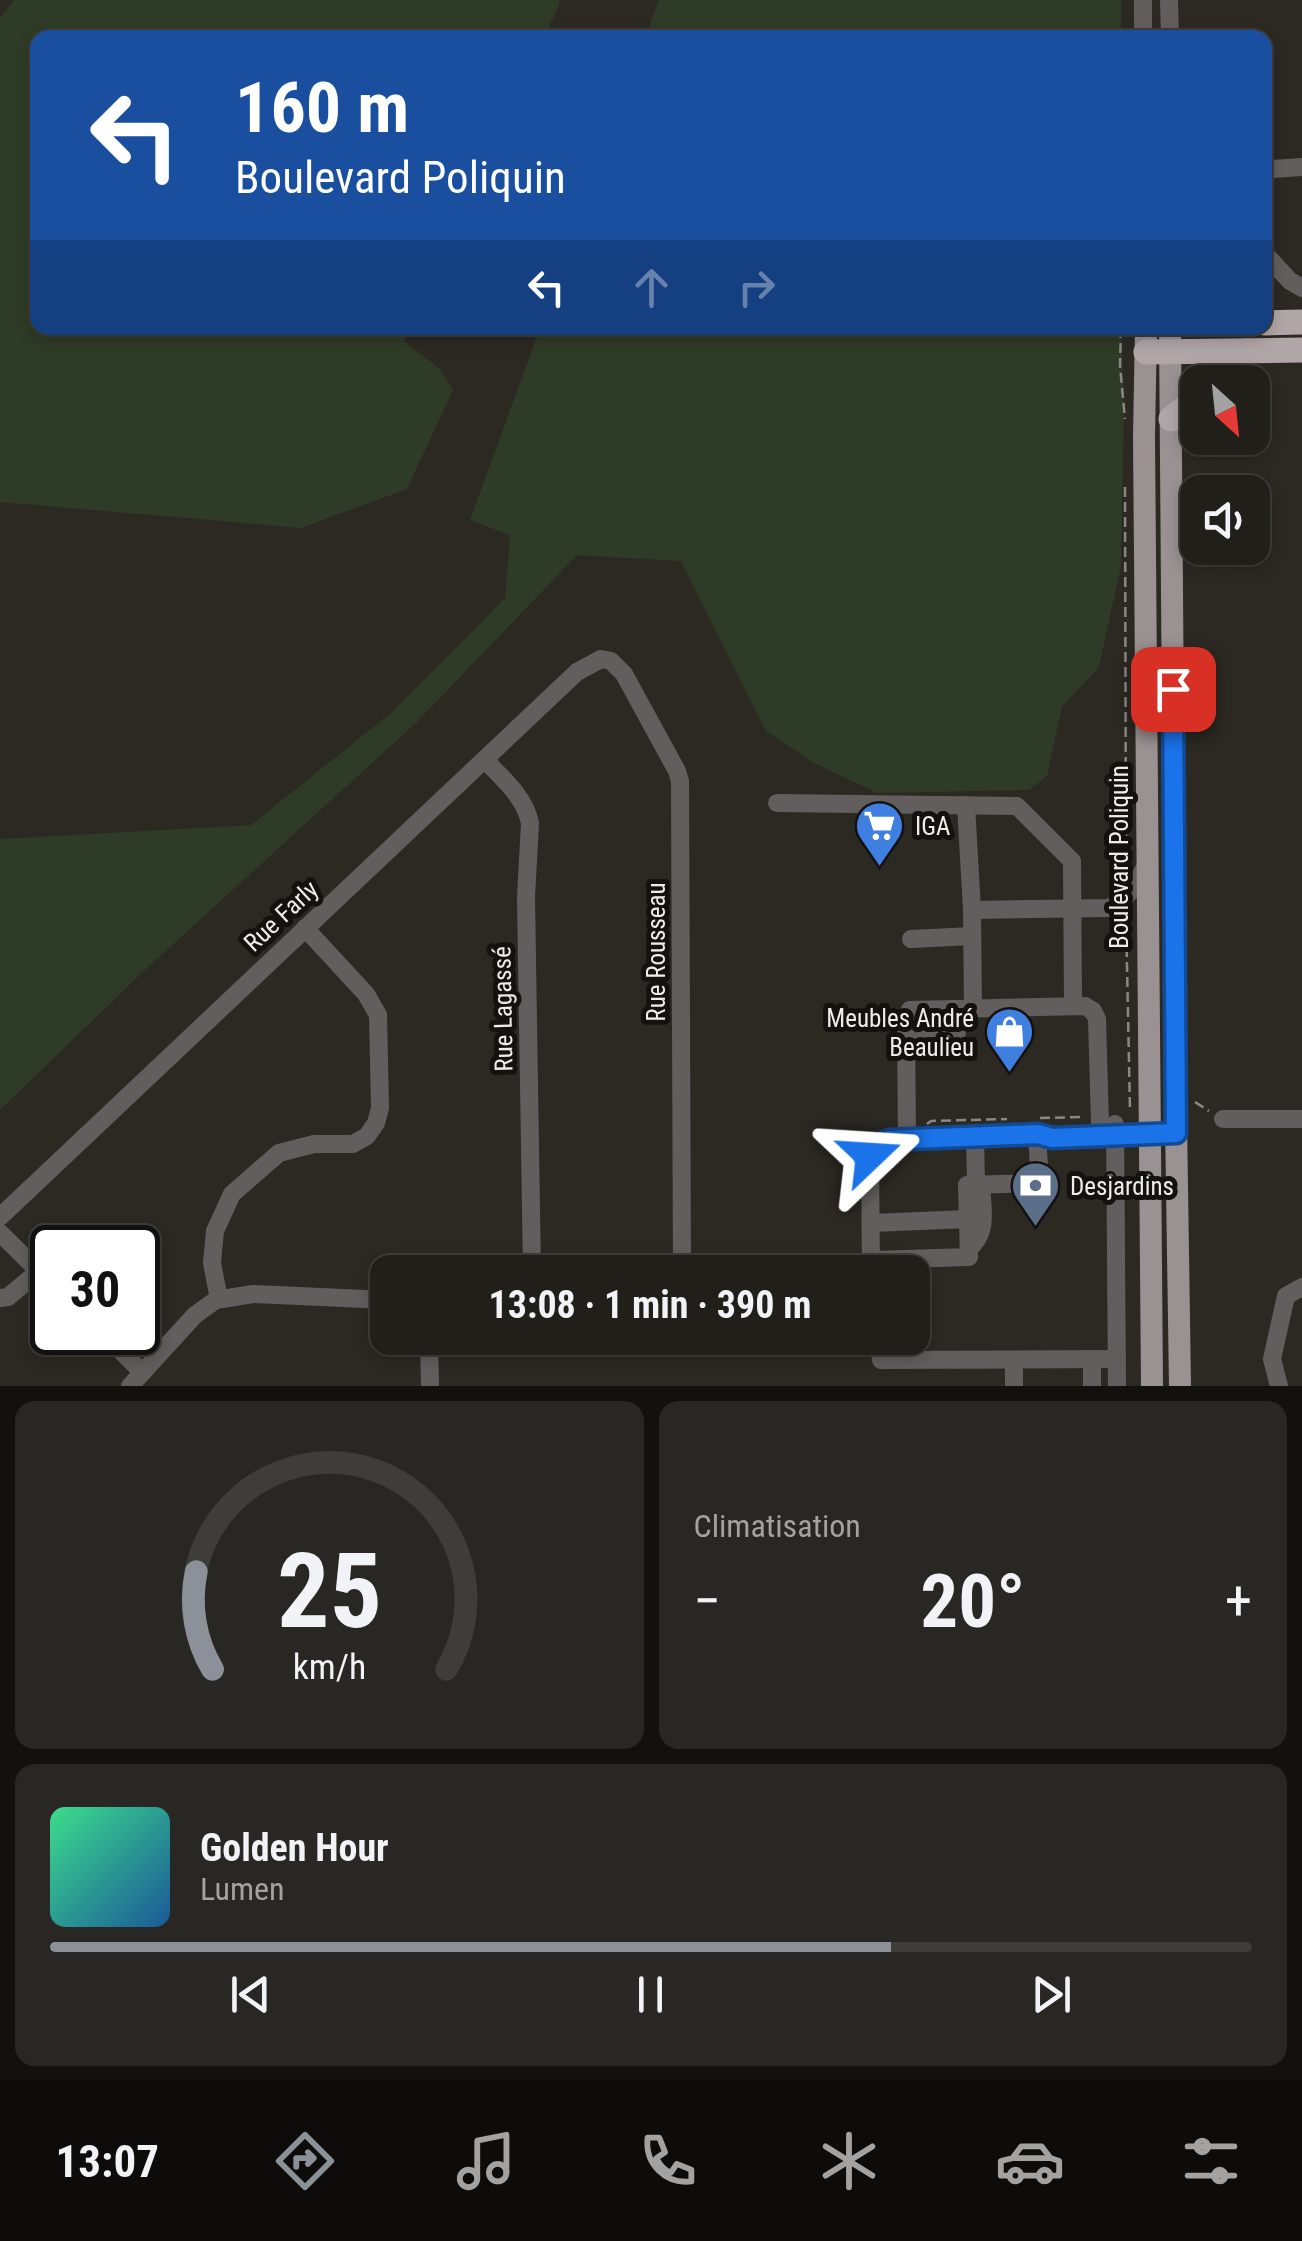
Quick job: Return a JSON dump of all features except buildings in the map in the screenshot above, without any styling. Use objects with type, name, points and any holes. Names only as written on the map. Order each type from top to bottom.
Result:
[{"type":"highway","points":[[1272,323],[1302,322]]},
{"type":"highway","points":[[1158,340],[1248,351],[1302,350]]},
{"type":"highway","points":[[1230,365],[1248,351]]},
{"type":"highway","points":[[1171,419],[1180,412]]},
{"type":"main road","points":[[1158,340],[1171,419],[1180,1386]]},
{"type":"main road","name":"Boulevard Poliquin","points":[[1152,1386],[1136,867],[1144,436],[1158,340]]},
{"type":"street","points":[[1143,0],[1143,30]]},
{"type":"street","points":[[1169,0],[1170,30]]},
{"type":"street","points":[[1272,169],[1302,166]]},
{"type":"street","points":[[1272,262],[1302,288]]},
{"type":"street","name":"Rue Farly","points":[[0,1217],[577,672],[601,659]]},
{"type":"street","name":"Rue Rousseau","points":[[601,659],[612,661],[624,674],[680,781],[682,1255]]},
{"type":"street","name":"Rue Lagassé","points":[[485,760],[519,798],[530,824],[526,897],[532,1255]]},
{"type":"street","points":[[776,803],[1017,806],[1072,862],[1073,1004]]},
{"type":"street","points":[[906,1044],[957,1032],[966,1008],[972,910],[966,806]]},
{"type":"street","points":[[972,910],[1108,908],[1126,898],[1136,867]]},
{"type":"street","points":[[218,1299],[212,1263],[215,1231],[232,1194],[279,1152],[314,1144],[353,1144],[367,1136],[380,1108],[378,1016],[366,994],[306,928]]},
{"type":"street","points":[[912,939],[972,936]]},
{"type":"street","points":[[907,1140],[906,1024],[910,1010],[1073,1004],[1093,1011],[1110,1128],[1117,1386]]},
{"type":"street","points":[[1223,1119],[1302,1119]]},
{"type":"street","points":[[872,1255],[870,1156],[877,1146],[889,1140],[1038,1134],[1052,1138],[1143,1122],[1176,1127]]},
{"type":"street","points":[[930,1260],[969,1256],[967,1185],[1040,1182],[1038,1134]]},
{"type":"street","points":[[969,1248],[982,1232],[975,1137]]},
{"type":"street","points":[[872,1223],[968,1219]]},
{"type":"street","points":[[0,1232],[30,1261]]},
{"type":"street","points":[[0,1298],[30,1285]]},
{"type":"street","points":[[1279,1386],[1272,1359],[1286,1296],[1302,1288]]},
{"type":"street","points":[[119,1355],[136,1379],[195,1315],[218,1299],[253,1294],[370,1299]]},
{"type":"street","points":[[429,1355],[430,1386]]},
{"type":"street","points":[[880,1355],[881,1360],[1117,1359]]},
{"type":"street","points":[[1092,1359],[1092,1386]]},
{"type":"street","points":[[1014,1360],[1014,1386]]},
{"type":"path","points":[[1121,335],[1125,425]]},
{"type":"path","name":"Boulevard Poliquin","points":[[1126,475],[1136,867]]},
{"type":"path","name":"Boulevard Poliquin","points":[[1126,898],[1143,1122]]},
{"type":"path","points":[[1193,1101],[1223,1119]]},
{"type":"green space","points":[[14,0],[559,0],[547,30],[30,30],[30,335],[407,335],[404,341],[439,368],[453,390],[407,489],[301,528],[0,502],[0,18]]},
{"type":"green space","points":[[659,0],[1121,0],[1121,30],[648,30]]},
{"type":"green space","points":[[537,335],[1121,335],[1121,566],[1099,667],[1062,707],[1047,776],[1029,790],[877,793],[814,763],[766,731],[681,561],[577,555],[416,723],[147,968],[0,1110],[0,839],[251,825],[392,712],[505,598],[510,535],[470,520]]},
{"type":"place","name":"IGA","points":[[880,868]]},
{"type":"place","name":"Meubles André Beaulieu","points":[[1009,1074]]},
{"type":"place","name":"Desjardins","points":[[1035,1228]]},
{"type":"route","points":[[870,1156],[877,1146],[889,1140],[1176,1133],[1173,689]]}]
